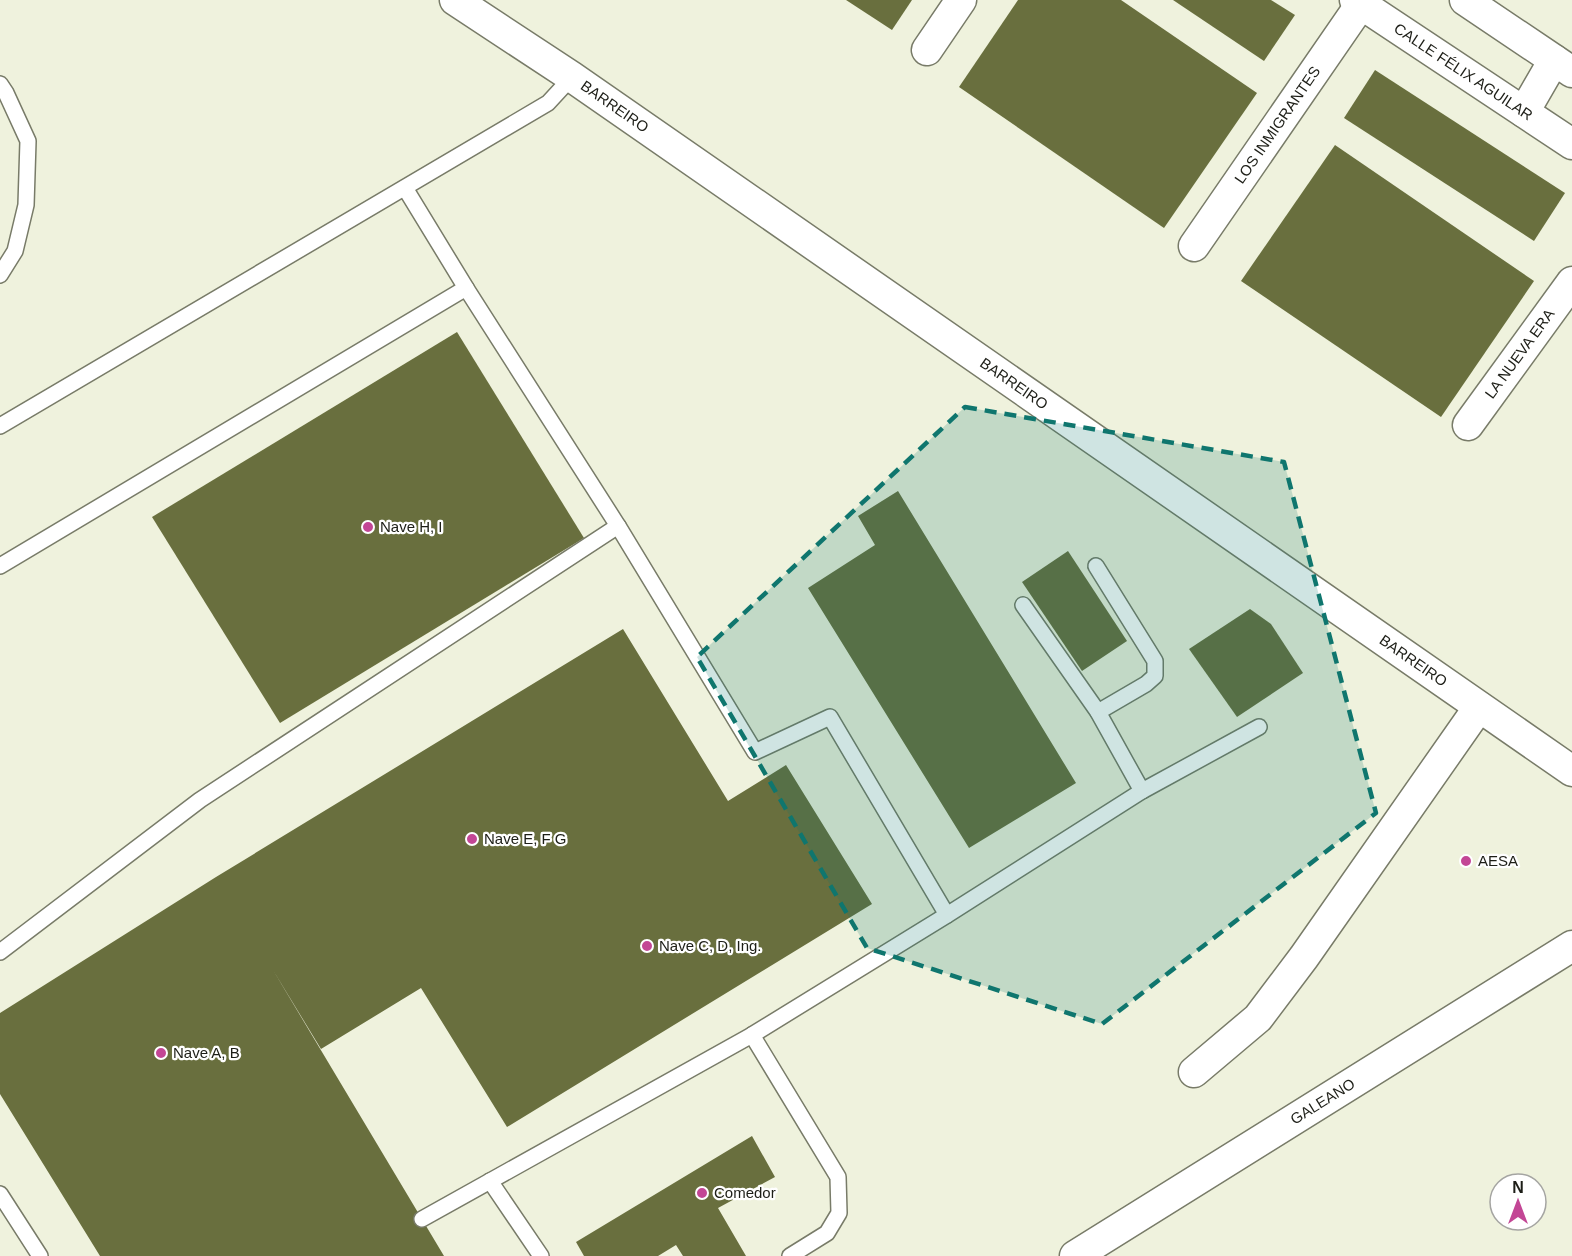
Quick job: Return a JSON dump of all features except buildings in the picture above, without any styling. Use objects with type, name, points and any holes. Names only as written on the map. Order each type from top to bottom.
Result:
[{"type":"street","name":"BARREIRO","points":[[455,0],[572,77],[1572,771]]},
{"type":"street","points":[[927,50],[961,0]]},
{"type":"street","points":[[1465,0],[1563,66],[1524,112]]},
{"type":"street","name":"CALLE FÉLIX AGUILAR","points":[[1358,2],[1572,144]]},
{"type":"street","name":"LOS INMIGRANTES","points":[[1194,246],[1358,2]]},
{"type":"street","name":"LA NUEVA ERA","points":[[1468,425],[1572,282]]},
{"type":"street","points":[[1194,1072],[1258,1018],[1304,957],[1479,707]]},
{"type":"street","name":"GALEANO","points":[[1075,1256],[1572,946]]},
{"type":"lane","points":[[0,426],[548,103],[572,77]]},
{"type":"lane","points":[[0,84],[28,141],[26,206],[15,251],[0,275]]},
{"type":"lane","points":[[405,188],[618,526],[755,753],[830,717],[947,915]]},
{"type":"lane","points":[[0,566],[466,288]]},
{"type":"lane","points":[[0,952],[200,800],[618,526]]},
{"type":"lane","points":[[1096,566],[1155,661],[1155,676],[1098,712]]},
{"type":"lane","points":[[1023,605],[1098,712],[1142,791]]},
{"type":"lane","points":[[422,1219],[752,1035],[1142,791],[1259,727]]},
{"type":"lane","points":[[752,1035],[838,1177],[839,1213],[827,1233],[790,1256]]},
{"type":"lane","points":[[490,1181],[541,1256]]},
{"type":"lane","points":[[0,1194],[40,1256]]},
{"type":"highlighted area","points":[[965,407],[1284,462],[1376,813],[1102,1024],[867,948],[697,657]]},
{"type":"place","name":"Nave H, I","points":[[368,527]]},
{"type":"place","name":"Nave E, F G","points":[[472,839]]},
{"type":"place","name":"AESA","points":[[1466,861]]},
{"type":"place","name":"Nave C, D, Ing.","points":[[647,946]]},
{"type":"place","name":"Nave A, B","points":[[161,1053]]},
{"type":"place","name":"Comedor","points":[[702,1193]]}]
